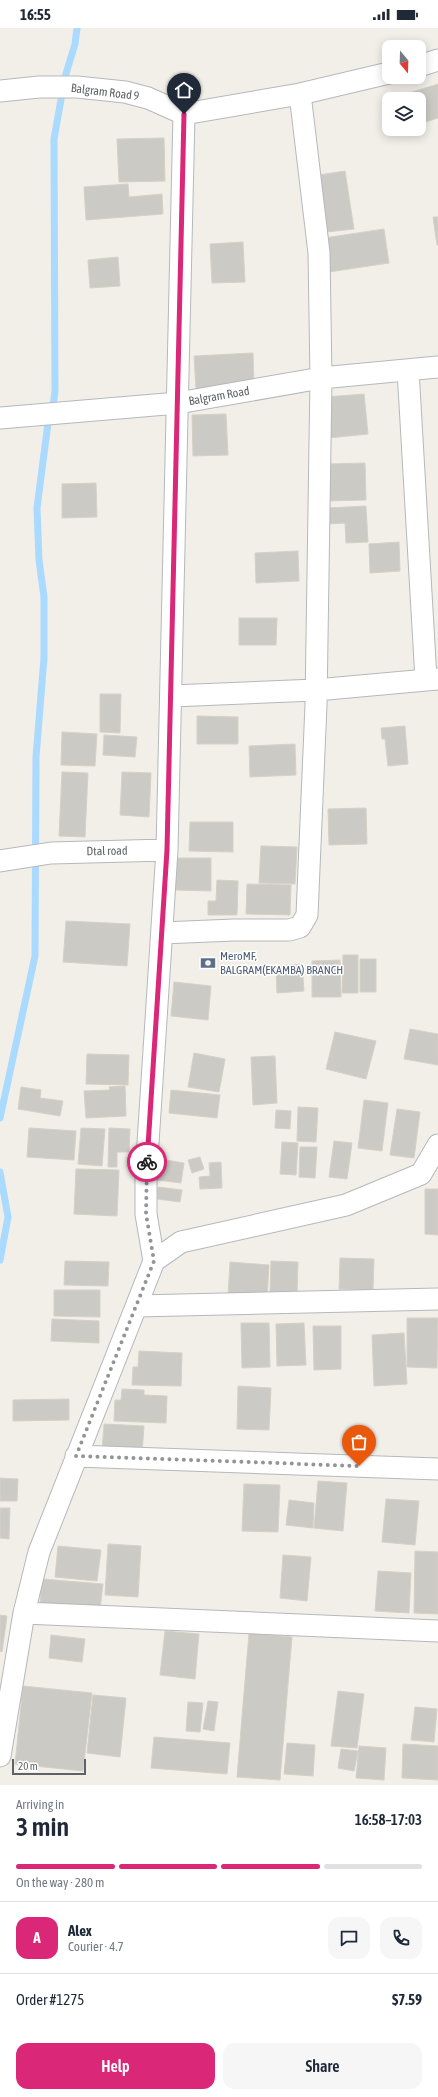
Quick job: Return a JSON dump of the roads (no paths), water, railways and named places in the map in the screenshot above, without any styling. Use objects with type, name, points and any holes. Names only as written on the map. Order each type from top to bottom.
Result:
[{"type":"street","points":[[426,64],[438,60]]},
{"type":"street","points":[[0,1756],[24,1613],[40,1552],[76,1456],[154,1261],[146,1214],[146,1174],[167,850],[172,696],[184,114],[300,94],[382,75]]},
{"type":"street","name":"Balgram Road 9","points":[[0,91],[39,87],[78,87],[124,92],[148,98],[184,114]]},
{"type":"street","points":[[162,933],[234,930],[289,930],[300,926],[307,915],[316,690],[321,378],[318,252],[300,94]]},
{"type":"street","name":"Balgram Road","points":[[0,418],[178,403],[321,378],[438,367]]},
{"type":"street","points":[[172,696],[316,690],[432,679],[408,370]]},
{"type":"street","name":"Dtal road","points":[[0,861],[47,853],[167,850]]},
{"type":"street","points":[[154,1261],[181,1242],[346,1205],[429,1175],[438,1145]]},
{"type":"street","points":[[137,1306],[438,1299]]},
{"type":"street","points":[[76,1456],[438,1468]]},
{"type":"street","points":[[24,1613],[438,1631]]},
{"type":"waterway","points":[[53,406],[55,391],[54,139],[65,77],[75,44],[77,28]]},
{"type":"waterway","points":[[0,1118],[35,956],[36,757],[44,658],[44,597],[39,560],[37,508],[48,423]]},
{"type":"waterway","points":[[0,1172],[8,1217],[0,1260]]},
{"type":"place","name":"MeroMF, BALGRAM(EKAMBA) BRANCH","points":[[208,963]]}]
